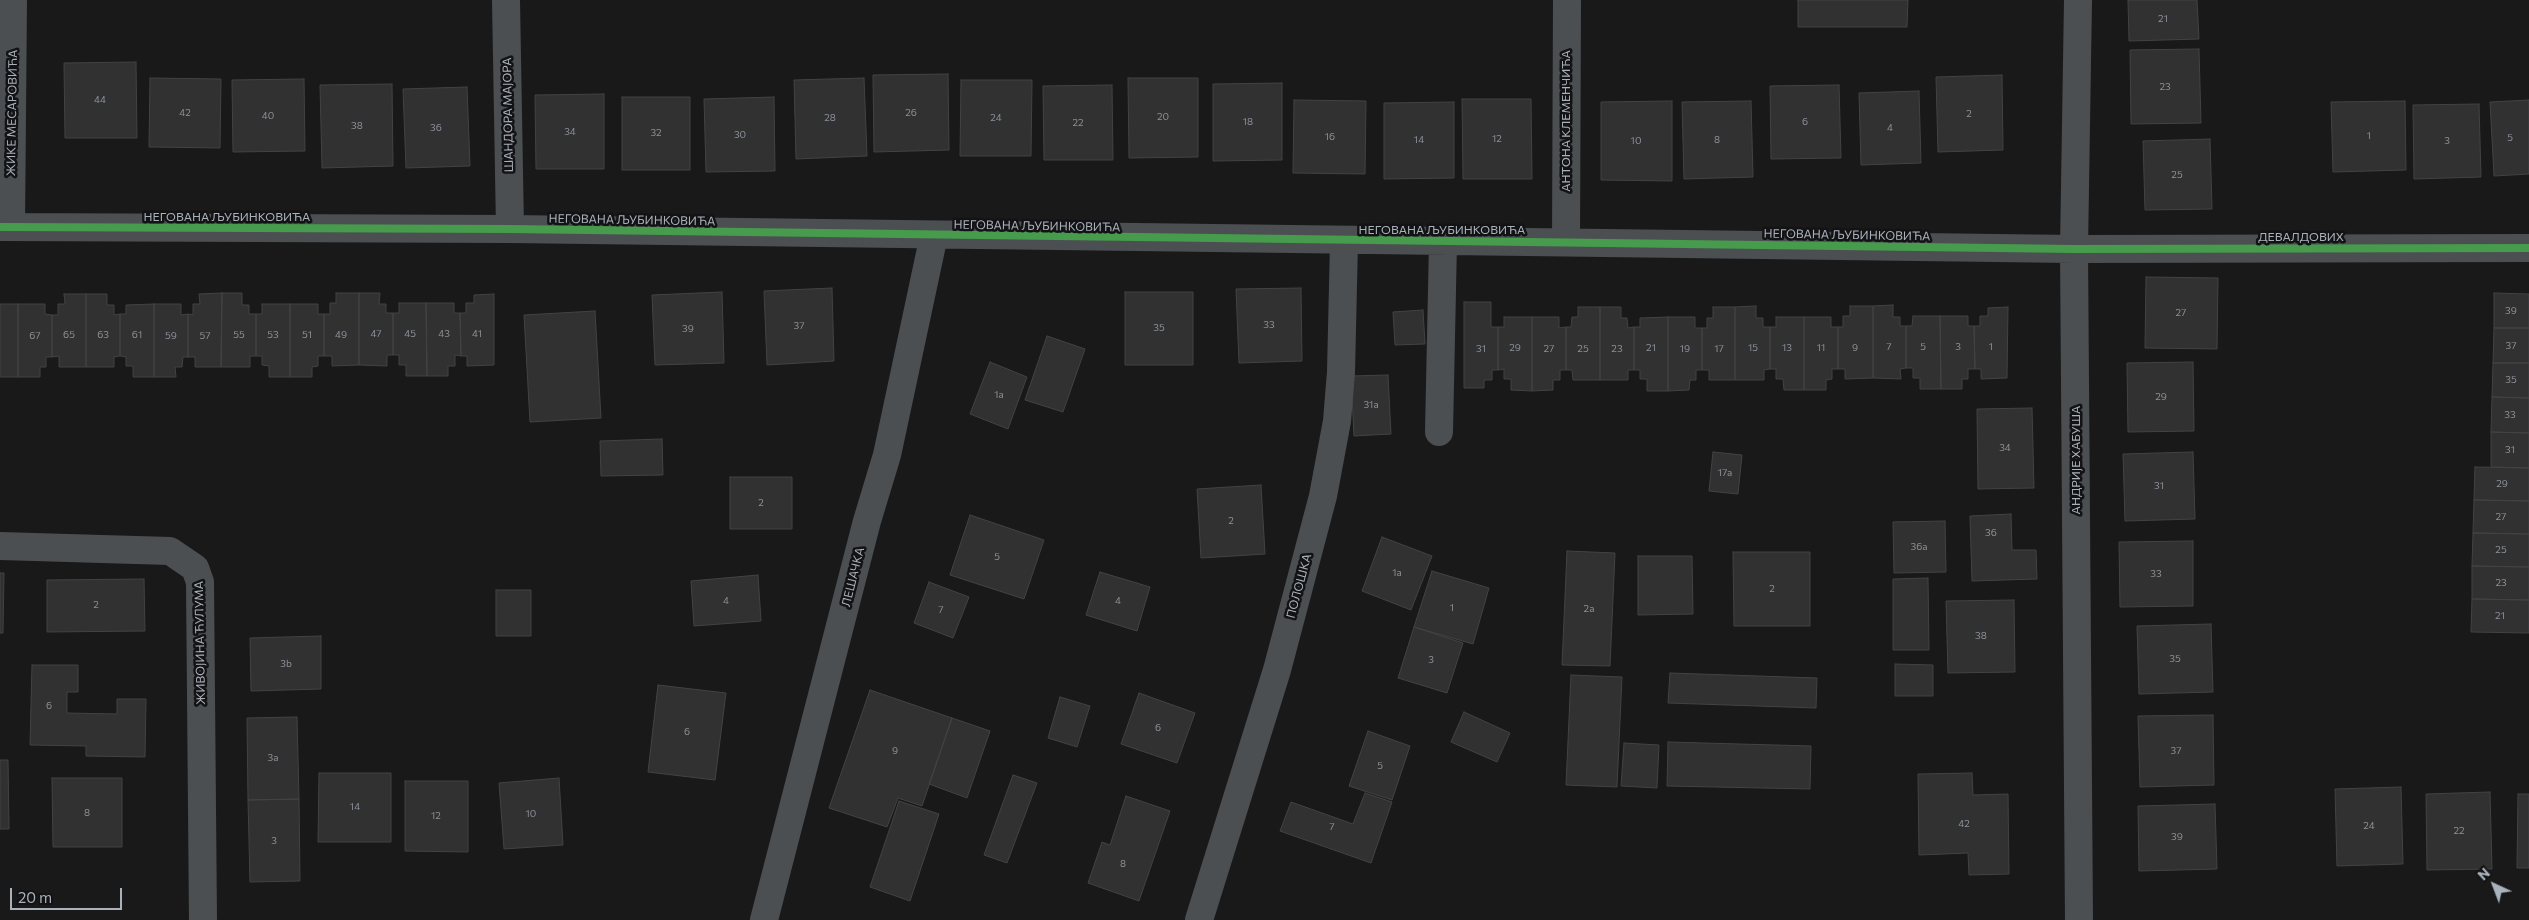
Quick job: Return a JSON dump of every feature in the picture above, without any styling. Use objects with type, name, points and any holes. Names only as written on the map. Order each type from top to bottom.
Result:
[{"type":"street","name":"ЖИКЕ МЕСАРОВИЋА","points":[[5,227],[13,0]]},
{"type":"street","name":"ШАНДОРА МАЈОРА","points":[[506,0],[510,230]]},
{"type":"street","name":"АНТОНА КЛЕМЕНЧИЋА","points":[[1566,242],[1567,0]]},
{"type":"street","name":"АНДРИЈЕ ХАБУША","points":[[2078,0],[2074,250],[2079,920]]},
{"type":"street","name":"НЕГОВАНА ЉУБИНКОВИЋА","points":[[5,227],[510,230],[1344,242],[1566,242],[2074,250]]},
{"type":"street","name":"ЛЕШАЧКА","points":[[765,918],[867,521],[887,455],[934,236]]},
{"type":"street","name":"ПОЛОШКА","points":[[1199,920],[1277,670],[1324,496],[1337,421],[1341,372],[1344,242]]},
{"type":"street","points":[[1440,432],[1443,242]]},
{"type":"street","name":"ДЕВАЛДОВИХ","points":[[2074,250],[2529,248]]},
{"type":"street","name":"ЖИВОЈИНА ЋУЛУМА","points":[[0,546],[170,551],[195,568],[200,582],[202,920]]},
{"type":"building","points":[[1798,0],[1908,0],[1907,27],[1798,27]]},
{"type":"building","points":[[2128,0],[2197,0],[2199,39],[2129,41]]},
{"type":"building","points":[[2199,49],[2201,123],[2131,124],[2130,50]]},
{"type":"building","points":[[136,62],[137,138],[65,138],[64,63]]},
{"type":"building","points":[[948,74],[949,150],[874,152],[873,75]]},
{"type":"building","points":[[2002,75],[2003,150],[1938,152],[1936,77]]},
{"type":"building","points":[[150,78],[221,79],[220,148],[149,147]]},
{"type":"building","points":[[864,78],[867,156],[796,159],[794,80]]},
{"type":"building","points":[[1128,78],[1198,78],[1198,157],[1129,158]]},
{"type":"building","points":[[304,79],[305,151],[233,152],[232,80]]},
{"type":"building","points":[[961,80],[1032,80],[1031,156],[960,156]]},
{"type":"building","points":[[1282,83],[1282,160],[1213,161],[1213,84]]},
{"type":"building","points":[[392,84],[393,166],[322,168],[320,85]]},
{"type":"building","points":[[1112,85],[1113,160],[1044,160],[1043,86]]},
{"type":"building","points":[[1839,85],[1841,158],[1771,159],[1770,86]]},
{"type":"building","points":[[467,87],[470,166],[406,168],[403,89]]},
{"type":"building","points":[[1919,91],[1921,163],[1861,165],[1859,93]]},
{"type":"building","points":[[604,94],[604,169],[536,169],[535,95]]},
{"type":"building","points":[[622,97],[690,97],[690,170],[622,170]]},
{"type":"building","points":[[774,97],[775,171],[706,172],[704,99]]},
{"type":"building","points":[[1462,99],[1531,99],[1532,179],[1463,179]]},
{"type":"building","points":[[1294,100],[1366,101],[1365,174],[1293,173]]},
{"type":"building","points":[[2529,100],[2529,174],[2494,176],[2490,102]]},
{"type":"building","points":[[1672,101],[1672,181],[1601,180],[1601,102]]},
{"type":"building","points":[[1751,101],[1753,177],[1684,179],[1682,102]]},
{"type":"building","points":[[2405,101],[2406,170],[2333,172],[2331,102]]},
{"type":"building","points":[[1454,102],[1454,178],[1384,179],[1384,103]]},
{"type":"building","points":[[2479,104],[2481,177],[2414,179],[2413,105]]},
{"type":"building","points":[[2210,139],[2212,209],[2145,210],[2143,141]]},
{"type":"building","points":[[2146,277],[2218,278],[2217,349],[2145,348]]},
{"type":"building","points":[[832,288],[834,361],[767,365],[764,291]]},
{"type":"building","points":[[1301,288],[1302,361],[1239,363],[1236,289]]},
{"type":"building","points":[[722,292],[724,363],[655,365],[652,295]]},
{"type":"building","points":[[1125,292],[1193,292],[1193,365],[1125,365]]},
{"type":"building","points":[[222,293],[242,293],[242,305],[249,305],[249,314],[256,314],[256,356],[250,356],[250,367],[221,367]]},
{"type":"building","points":[[222,293],[221,367],[195,367],[195,357],[188,357],[188,314],[193,315],[193,304],[200,304],[199,294]]},
{"type":"building","points":[[336,293],[359,293],[359,365],[332,366],[332,356],[324,356],[324,314],[330,314],[330,303],[336,303]]},
{"type":"building","points":[[359,293],[380,293],[379,304],[386,304],[386,313],[393,313],[393,355],[387,355],[387,366],[359,365]]},
{"type":"building","points":[[2494,293],[2529,294],[2529,328],[2494,328]]},
{"type":"building","points":[[64,294],[86,294],[86,367],[59,367],[59,356],[52,357],[52,315],[58,315],[58,304],[65,304]]},
{"type":"building","points":[[86,294],[107,294],[107,305],[114,305],[114,315],[120,314],[120,356],[114,357],[114,367],[86,367]]},
{"type":"building","points":[[494,294],[494,365],[467,366],[467,356],[461,356],[460,313],[466,313],[466,303],[474,303],[474,295]]},
{"type":"building","points":[[1464,302],[1491,302],[1491,327],[1498,327],[1498,370],[1492,370],[1492,380],[1484,380],[1484,388],[1464,388]]},
{"type":"building","points":[[399,303],[426,303],[427,376],[406,376],[406,365],[399,365],[399,355],[393,355],[393,313],[399,313]]},
{"type":"building","points":[[426,303],[454,303],[454,313],[460,313],[461,356],[455,355],[455,366],[448,366],[448,376],[427,376]]},
{"type":"building","points":[[0,304],[18,304],[18,377],[0,377]]},
{"type":"building","points":[[18,304],[45,304],[45,314],[52,315],[52,357],[46,357],[46,367],[40,367],[40,377],[18,377]]},
{"type":"building","points":[[154,304],[181,304],[181,315],[188,314],[188,357],[183,357],[182,367],[175,367],[176,377],[154,377]]},
{"type":"building","points":[[154,304],[154,377],[133,377],[133,366],[126,366],[126,357],[120,356],[120,314],[126,314],[126,305]]},
{"type":"building","points":[[262,304],[290,304],[290,377],[269,377],[269,366],[262,365],[262,356],[256,356],[256,314],[262,314]]},
{"type":"building","points":[[290,304],[318,304],[318,314],[324,314],[324,356],[318,356],[318,366],[312,367],[312,377],[290,377]]},
{"type":"building","points":[[1893,305],[1893,317],[1900,317],[1900,326],[1906,326],[1906,368],[1900,369],[1901,379],[1873,378],[1873,306]]},
{"type":"building","points":[[1756,306],[1756,318],[1763,318],[1763,327],[1770,327],[1770,369],[1764,370],[1764,380],[1735,380],[1735,307]]},
{"type":"building","points":[[1850,306],[1873,306],[1873,378],[1845,379],[1845,369],[1838,369],[1838,327],[1843,327],[1843,316],[1850,316]]},
{"type":"building","points":[[1578,307],[1600,307],[1600,380],[1573,380],[1572,370],[1566,370],[1566,327],[1571,327],[1572,317],[1578,317]]},
{"type":"building","points":[[1600,307],[1621,307],[1621,318],[1627,318],[1628,328],[1634,327],[1634,370],[1628,370],[1628,380],[1600,380]]},
{"type":"building","points":[[1713,307],[1735,307],[1735,380],[1709,380],[1709,370],[1702,370],[1702,328],[1707,328],[1707,318],[1713,318]]},
{"type":"building","points":[[2008,307],[2007,378],[1981,379],[1981,369],[1975,369],[1974,326],[1980,326],[1980,316],[1988,316],[1988,308]]},
{"type":"building","points":[[1423,310],[1425,344],[1395,345],[1393,312]]},
{"type":"building","points":[[595,311],[601,418],[530,422],[524,315]]},
{"type":"building","points":[[1913,316],[1940,316],[1941,389],[1920,389],[1920,378],[1913,378],[1913,368],[1906,368],[1906,326],[1912,326]]},
{"type":"building","points":[[1940,316],[1968,316],[1968,326],[1974,326],[1975,369],[1968,369],[1968,379],[1962,379],[1962,389],[1941,389]]},
{"type":"building","points":[[1504,317],[1532,317],[1532,391],[1511,390],[1511,379],[1504,379],[1504,369],[1498,370],[1498,327],[1504,327]]},
{"type":"building","points":[[1532,317],[1559,317],[1559,328],[1566,327],[1566,370],[1560,370],[1560,380],[1553,380],[1553,390],[1532,391]]},
{"type":"building","points":[[1668,317],[1695,317],[1695,328],[1702,328],[1702,370],[1696,370],[1696,380],[1690,380],[1689,390],[1668,391]]},
{"type":"building","points":[[1668,317],[1668,391],[1647,391],[1647,379],[1640,379],[1640,370],[1634,370],[1634,327],[1640,327],[1640,318]]},
{"type":"building","points":[[1776,317],[1804,317],[1804,390],[1784,390],[1783,379],[1776,379],[1776,369],[1770,369],[1770,327],[1776,327]]},
{"type":"building","points":[[1804,317],[1831,317],[1831,327],[1838,327],[1838,369],[1832,369],[1832,379],[1826,380],[1826,390],[1804,390]]},
{"type":"building","points":[[2494,328],[2529,328],[2529,363],[2493,363]]},
{"type":"building","points":[[1047,336],[1085,349],[1063,412],[1025,400]]},
{"type":"building","points":[[990,362],[1027,377],[1008,429],[970,414]]},
{"type":"building","points":[[2193,362],[2194,431],[2128,432],[2127,363]]},
{"type":"building","points":[[2493,363],[2529,363],[2529,398],[2492,397]]},
{"type":"building","points":[[1388,375],[1391,434],[1354,436],[1351,376]]},
{"type":"building","points":[[2492,397],[2529,398],[2529,433],[2491,432]]},
{"type":"building","points":[[2032,408],[2034,488],[1978,489],[1977,409]]},
{"type":"building","points":[[2491,432],[2529,433],[2529,468],[2491,467]]},
{"type":"building","points":[[662,439],[663,475],[601,476],[600,441]]},
{"type":"building","points":[[1713,452],[1742,455],[1738,494],[1709,491]]},
{"type":"building","points":[[2193,452],[2195,519],[2125,521],[2123,454]]},
{"type":"building","points":[[2475,467],[2529,468],[2529,501],[2474,500]]},
{"type":"building","points":[[730,477],[792,477],[792,529],[730,529]]},
{"type":"building","points":[[1261,485],[1265,554],[1201,558],[1197,489]]},
{"type":"building","points":[[2474,500],[2529,501],[2529,534],[2473,533]]},
{"type":"building","points":[[2011,514],[2012,550],[2036,550],[2037,579],[1972,581],[1970,516]]},
{"type":"building","points":[[970,515],[1044,540],[1024,599],[950,575]]},
{"type":"building","points":[[1945,521],[1946,572],[1894,573],[1893,522]]},
{"type":"building","points":[[2473,533],[2529,534],[2529,567],[2472,566]]},
{"type":"building","points":[[1382,537],[1432,556],[1411,610],[1362,591]]},
{"type":"building","points":[[2193,541],[2193,606],[2120,607],[2119,542]]},
{"type":"building","points":[[1567,551],[1615,553],[1610,666],[1562,665]]},
{"type":"building","points":[[1733,552],[1810,552],[1810,626],[1734,626]]},
{"type":"building","points":[[1638,556],[1692,556],[1693,614],[1638,615]]},
{"type":"building","points":[[2472,566],[2529,567],[2529,600],[2472,599]]},
{"type":"building","points":[[1432,571],[1489,588],[1473,644],[1414,627]]},
{"type":"building","points":[[1100,572],[1150,587],[1137,631],[1086,615]]},
{"type":"building","points":[[0,573],[4,573],[3,633],[0,633]]},
{"type":"building","points":[[758,575],[761,621],[694,626],[691,581]]},
{"type":"building","points":[[1928,578],[1929,650],[1893,650],[1893,579]]},
{"type":"building","points":[[144,579],[145,631],[47,632],[47,580]]},
{"type":"building","points":[[929,582],[969,597],[953,638],[914,623]]},
{"type":"building","points":[[496,590],[531,590],[531,636],[496,636]]},
{"type":"building","points":[[2472,599],[2529,600],[2529,633],[2471,632]]},
{"type":"building","points":[[2014,600],[2015,672],[1948,673],[1946,601]]},
{"type":"building","points":[[2211,624],[2213,692],[2139,694],[2137,626]]},
{"type":"building","points":[[1414,627],[1463,643],[1447,693],[1398,678]]},
{"type":"building","points":[[321,636],[321,689],[251,691],[250,638]]},
{"type":"building","points":[[1895,664],[1933,665],[1933,696],[1895,696]]},
{"type":"building","points":[[32,665],[78,665],[78,692],[67,692],[67,713],[117,714],[117,699],[146,699],[145,757],[86,756],[86,746],[30,745]]},
{"type":"building","points":[[1670,673],[1817,678],[1816,708],[1668,703]]},
{"type":"building","points":[[1571,675],[1622,677],[1617,787],[1566,785]]},
{"type":"building","points":[[658,685],[726,693],[715,780],[648,772]]},
{"type":"building","points":[[870,690],[952,718],[922,806],[898,798],[887,827],[829,808]]},
{"type":"building","points":[[1139,693],[1195,713],[1177,763],[1121,744]]},
{"type":"building","points":[[1060,697],[1090,706],[1077,747],[1048,738]]},
{"type":"building","points":[[1464,712],[1510,733],[1497,762],[1451,742]]},
{"type":"building","points":[[2213,715],[2214,785],[2140,787],[2138,716]]},
{"type":"building","points":[[297,717],[299,799],[248,800],[247,718]]},
{"type":"building","points":[[952,718],[990,731],[967,798],[929,784]]},
{"type":"building","points":[[1368,731],[1410,746],[1392,800],[1349,786]]},
{"type":"building","points":[[1668,742],[1811,746],[1810,789],[1667,786]]},
{"type":"building","points":[[1624,743],[1659,745],[1657,788],[1621,786]]},
{"type":"building","points":[[0,760],[8,760],[9,829],[0,829]]},
{"type":"building","points":[[319,773],[391,773],[391,842],[318,842]]},
{"type":"building","points":[[1972,773],[1973,795],[2008,794],[2009,874],[1969,875],[1968,853],[1919,855],[1918,774]]},
{"type":"building","points":[[1013,775],[1037,783],[1007,863],[984,855]]},
{"type":"building","points":[[52,778],[122,778],[122,847],[53,847]]},
{"type":"building","points":[[559,778],[563,845],[504,849],[499,783]]},
{"type":"building","points":[[405,781],[468,781],[468,852],[405,851]]},
{"type":"building","points":[[2401,787],[2403,864],[2337,866],[2335,789]]},
{"type":"building","points":[[2490,792],[2492,869],[2427,870],[2426,794]]},
{"type":"building","points":[[1365,793],[1392,802],[1371,863],[1280,831],[1291,802],[1353,824]]},
{"type":"building","points":[[2518,794],[2529,794],[2529,868],[2517,868]]},
{"type":"building","points":[[1126,796],[1170,811],[1139,901],[1088,883],[1102,842],[1110,845]]},
{"type":"building","points":[[299,799],[300,881],[250,882],[248,800]]},
{"type":"building","points":[[899,801],[939,814],[910,901],[870,887]]},
{"type":"building","points":[[2215,804],[2217,869],[2139,871],[2138,806]]},
{"type":"cycle path","points":[[0,227],[510,229],[2074,249],[2529,248]]}]
